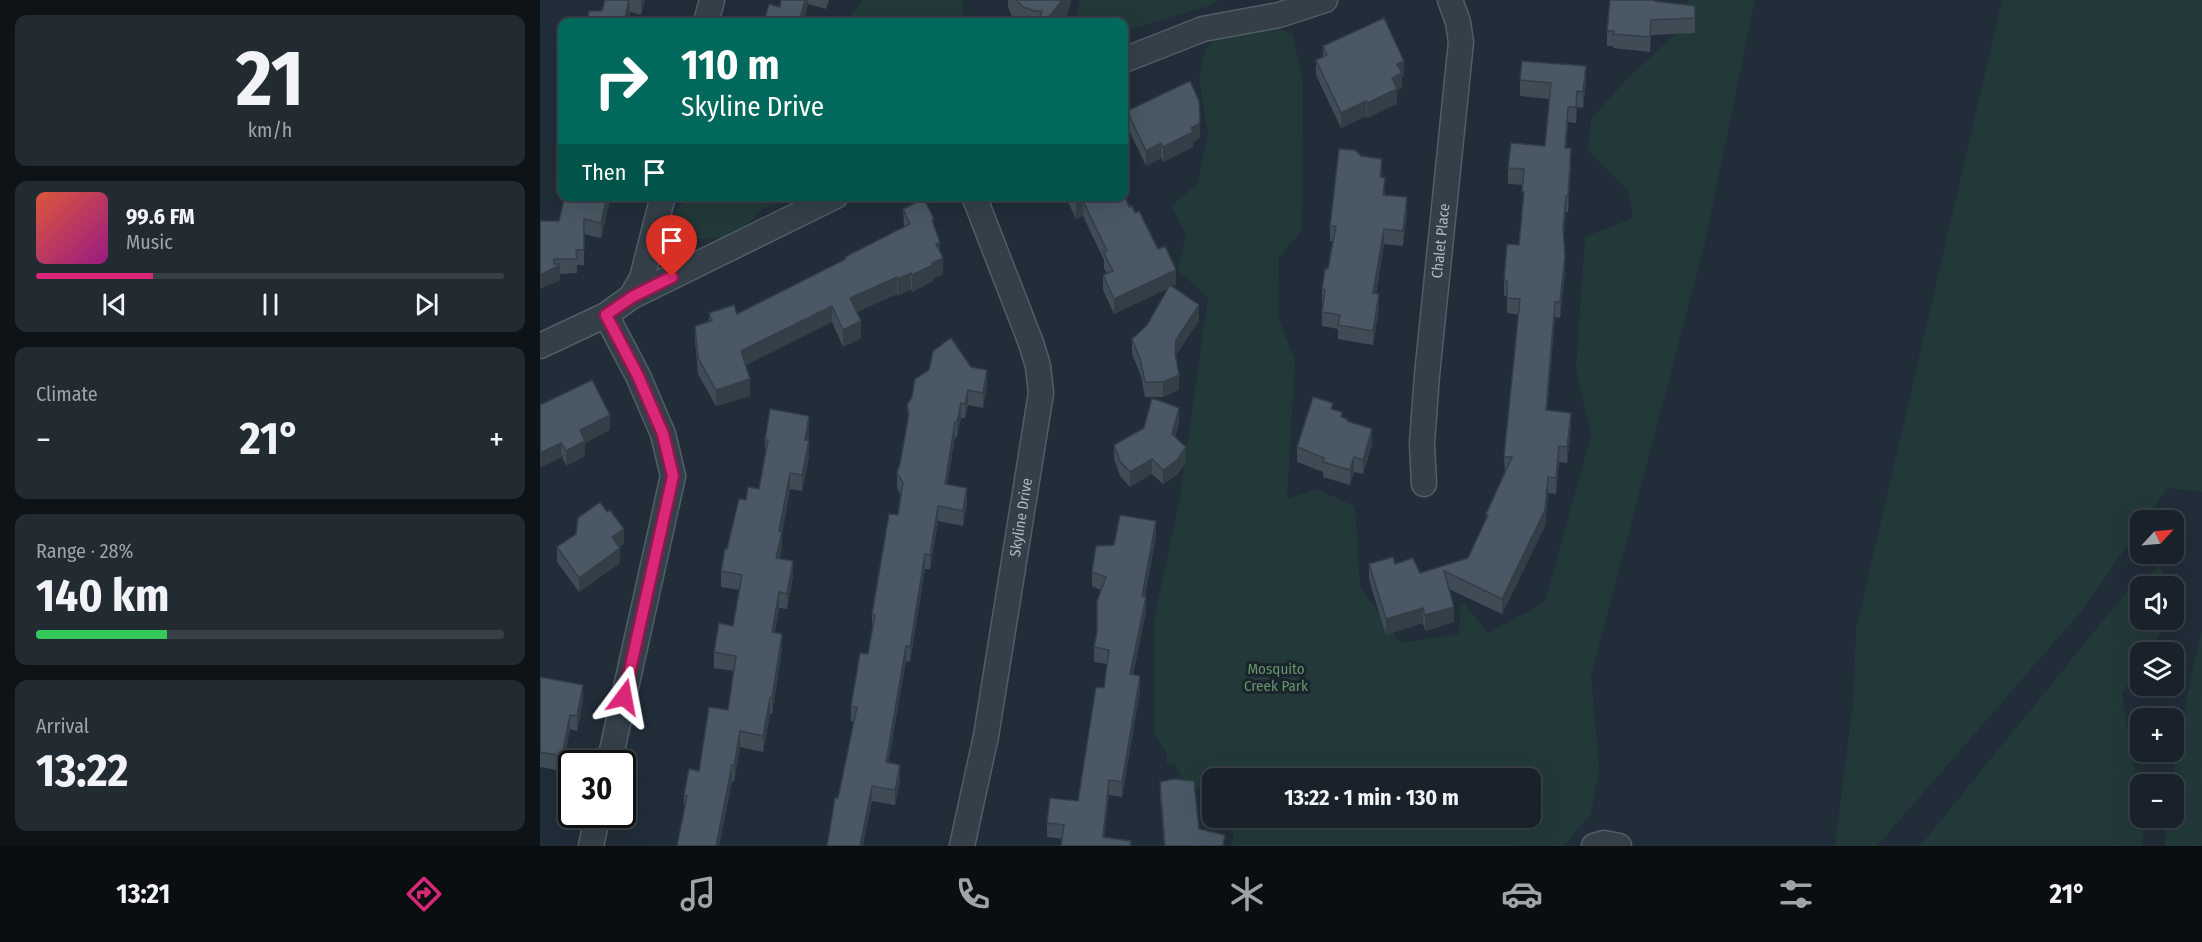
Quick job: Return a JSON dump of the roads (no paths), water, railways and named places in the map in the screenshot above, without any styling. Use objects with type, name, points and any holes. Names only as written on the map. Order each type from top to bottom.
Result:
[{"type":"street","points":[[707,18],[712,0]]},
{"type":"street","points":[[1128,58],[1203,29],[1279,15],[1325,0]]},
{"type":"street","name":"Chalet Place","points":[[1424,483],[1422,443],[1427,375],[1461,42],[1458,22],[1450,0]]},
{"type":"street","points":[[632,297],[642,278],[662,201]]},
{"type":"street","points":[[540,346],[606,315],[632,297],[826,201]]},
{"type":"street","name":"Skyline Drive","points":[[962,846],[987,736],[1041,393],[1038,366],[1031,343],[976,201]]},
{"type":"street","points":[[606,315],[638,376],[663,434],[673,476],[612,750]]},
{"type":"street","points":[[591,846],[595,828]]},
{"type":"street","points":[[1594,846],[1604,843],[1619,846]]},
{"type":"park label","name":"Mosquito Creek Park","points":[[1276,678]]}]
